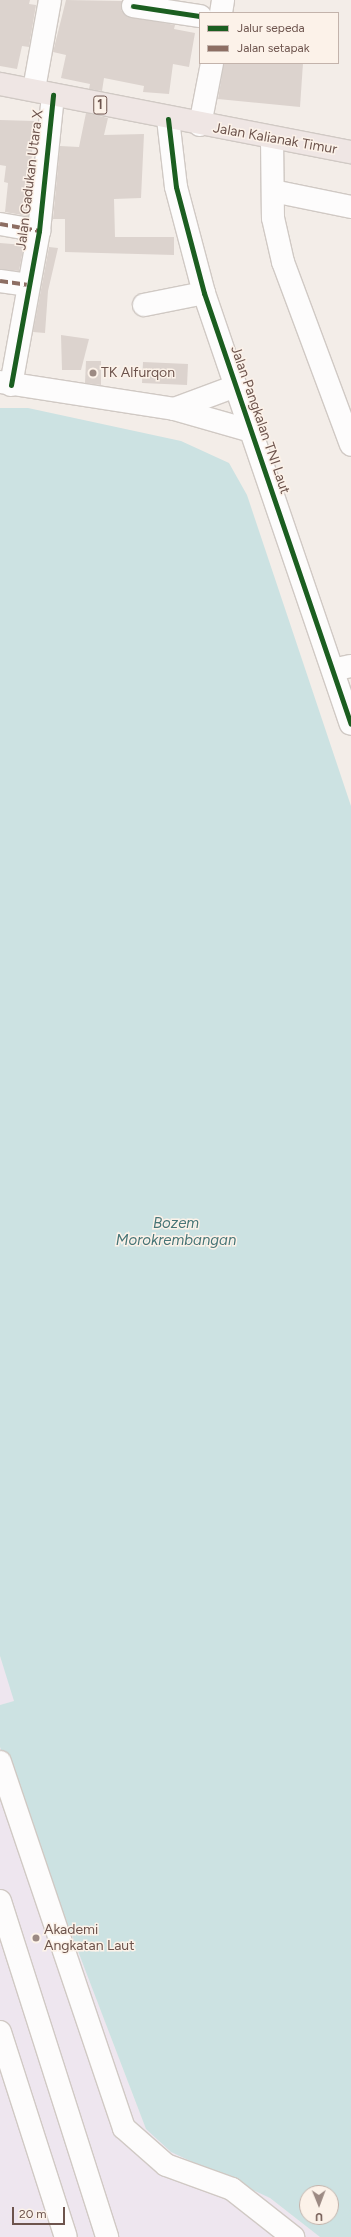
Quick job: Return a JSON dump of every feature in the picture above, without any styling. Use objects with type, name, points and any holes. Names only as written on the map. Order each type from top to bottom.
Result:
[{"type":"highway","name":"1","points":[[0,84],[200,125]]},
{"type":"highway","name":"Jalan Kalianak Timur","points":[[200,125],[351,152]]},
{"type":"street","name":"Jalan Gadukan Utara X","points":[[5,384],[39,231],[43,92],[50,0]]},
{"type":"street","points":[[221,12],[223,0]]},
{"type":"street","points":[[133,6],[199,16]]},
{"type":"street","points":[[200,125],[212,64]]},
{"type":"street","name":"Jalan Pangkalan TNI Laut","points":[[168,118],[176,187],[204,293],[251,431],[342,668],[351,724]]},
{"type":"street","points":[[272,138],[273,218],[283,262],[351,445]]},
{"type":"street","points":[[273,191],[351,207]]},
{"type":"street","points":[[0,224],[39,231]]},
{"type":"street","points":[[0,281],[27,285]]},
{"type":"street","points":[[144,305],[204,293]]},
{"type":"street","points":[[5,384],[174,409],[251,431]]},
{"type":"street","points":[[174,409],[236,386]]},
{"type":"street","points":[[0,1762],[124,2128],[166,2165],[232,2189],[293,2237]]},
{"type":"street","points":[[0,1901],[107,2237]]},
{"type":"street","points":[[0,2032],[66,2237]]},
{"type":"shaded area","points":[[0,1656],[15,1701],[0,1705]]},
{"type":"shaded area","name":"Akademi Angkatan Laut","points":[[0,1747],[146,2129],[270,2198],[299,2221],[299,2225],[305,2225],[320,2237],[0,2237]]},
{"type":"water","name":"Bozem Morokrembangan","points":[[0,408],[28,408],[181,441],[229,463],[247,495],[351,806],[351,2237],[320,2237],[305,2225],[339,2225],[339,2185],[299,2185],[299,2221],[270,2198],[171,2152],[146,2129],[0,1747],[0,1705],[14,1701],[0,1656]]},
{"type":"building","points":[[0,0],[30,0],[29,4],[36,5],[29,47],[22,46],[17,69],[0,66]]},
{"type":"building","points":[[66,0],[122,1],[121,10],[126,16],[175,25],[174,29],[195,33],[189,67],[173,64],[169,94],[143,92],[144,86],[104,78],[102,91],[89,89],[90,84],[61,78],[66,55],[53,52]]},
{"type":"building","points":[[224,64],[303,64],[300,107],[218,99]]},
{"type":"building","points":[[86,113],[108,118],[104,135],[144,134],[141,198],[114,199],[115,237],[174,237],[174,255],[65,252],[65,219],[53,219],[60,146],[79,147]]},
{"type":"building","points":[[0,120],[34,121],[28,216],[5,212],[8,183],[4,182],[6,166],[0,165]]},
{"type":"building","points":[[0,243],[24,245],[19,271],[0,269]]},
{"type":"building","points":[[49,247],[58,248],[48,291],[45,333],[33,332]]},
{"type":"building","points":[[61,335],[89,339],[81,370],[62,370]]},
{"type":"building","name":"TK Alfurqon","points":[[86,361],[101,361],[101,385],[85,383]]},
{"type":"building","points":[[143,362],[188,364],[187,385],[142,383]]},
{"type":"marked path","points":[[0,224],[39,231]]},
{"type":"marked path","points":[[0,281],[27,285]]},
{"type":"cycle path","points":[[133,6],[199,16]]},
{"type":"cycle path","points":[[11,385],[39,231],[53,95]]},
{"type":"cycle path","points":[[168,119],[176,187],[204,293],[351,724]]},
{"type":"place","name":"TK Alfurqon","points":[[93,373]]},
{"type":"place","name":"Akademi Angkatan Laut","points":[[36,1938]]}]
